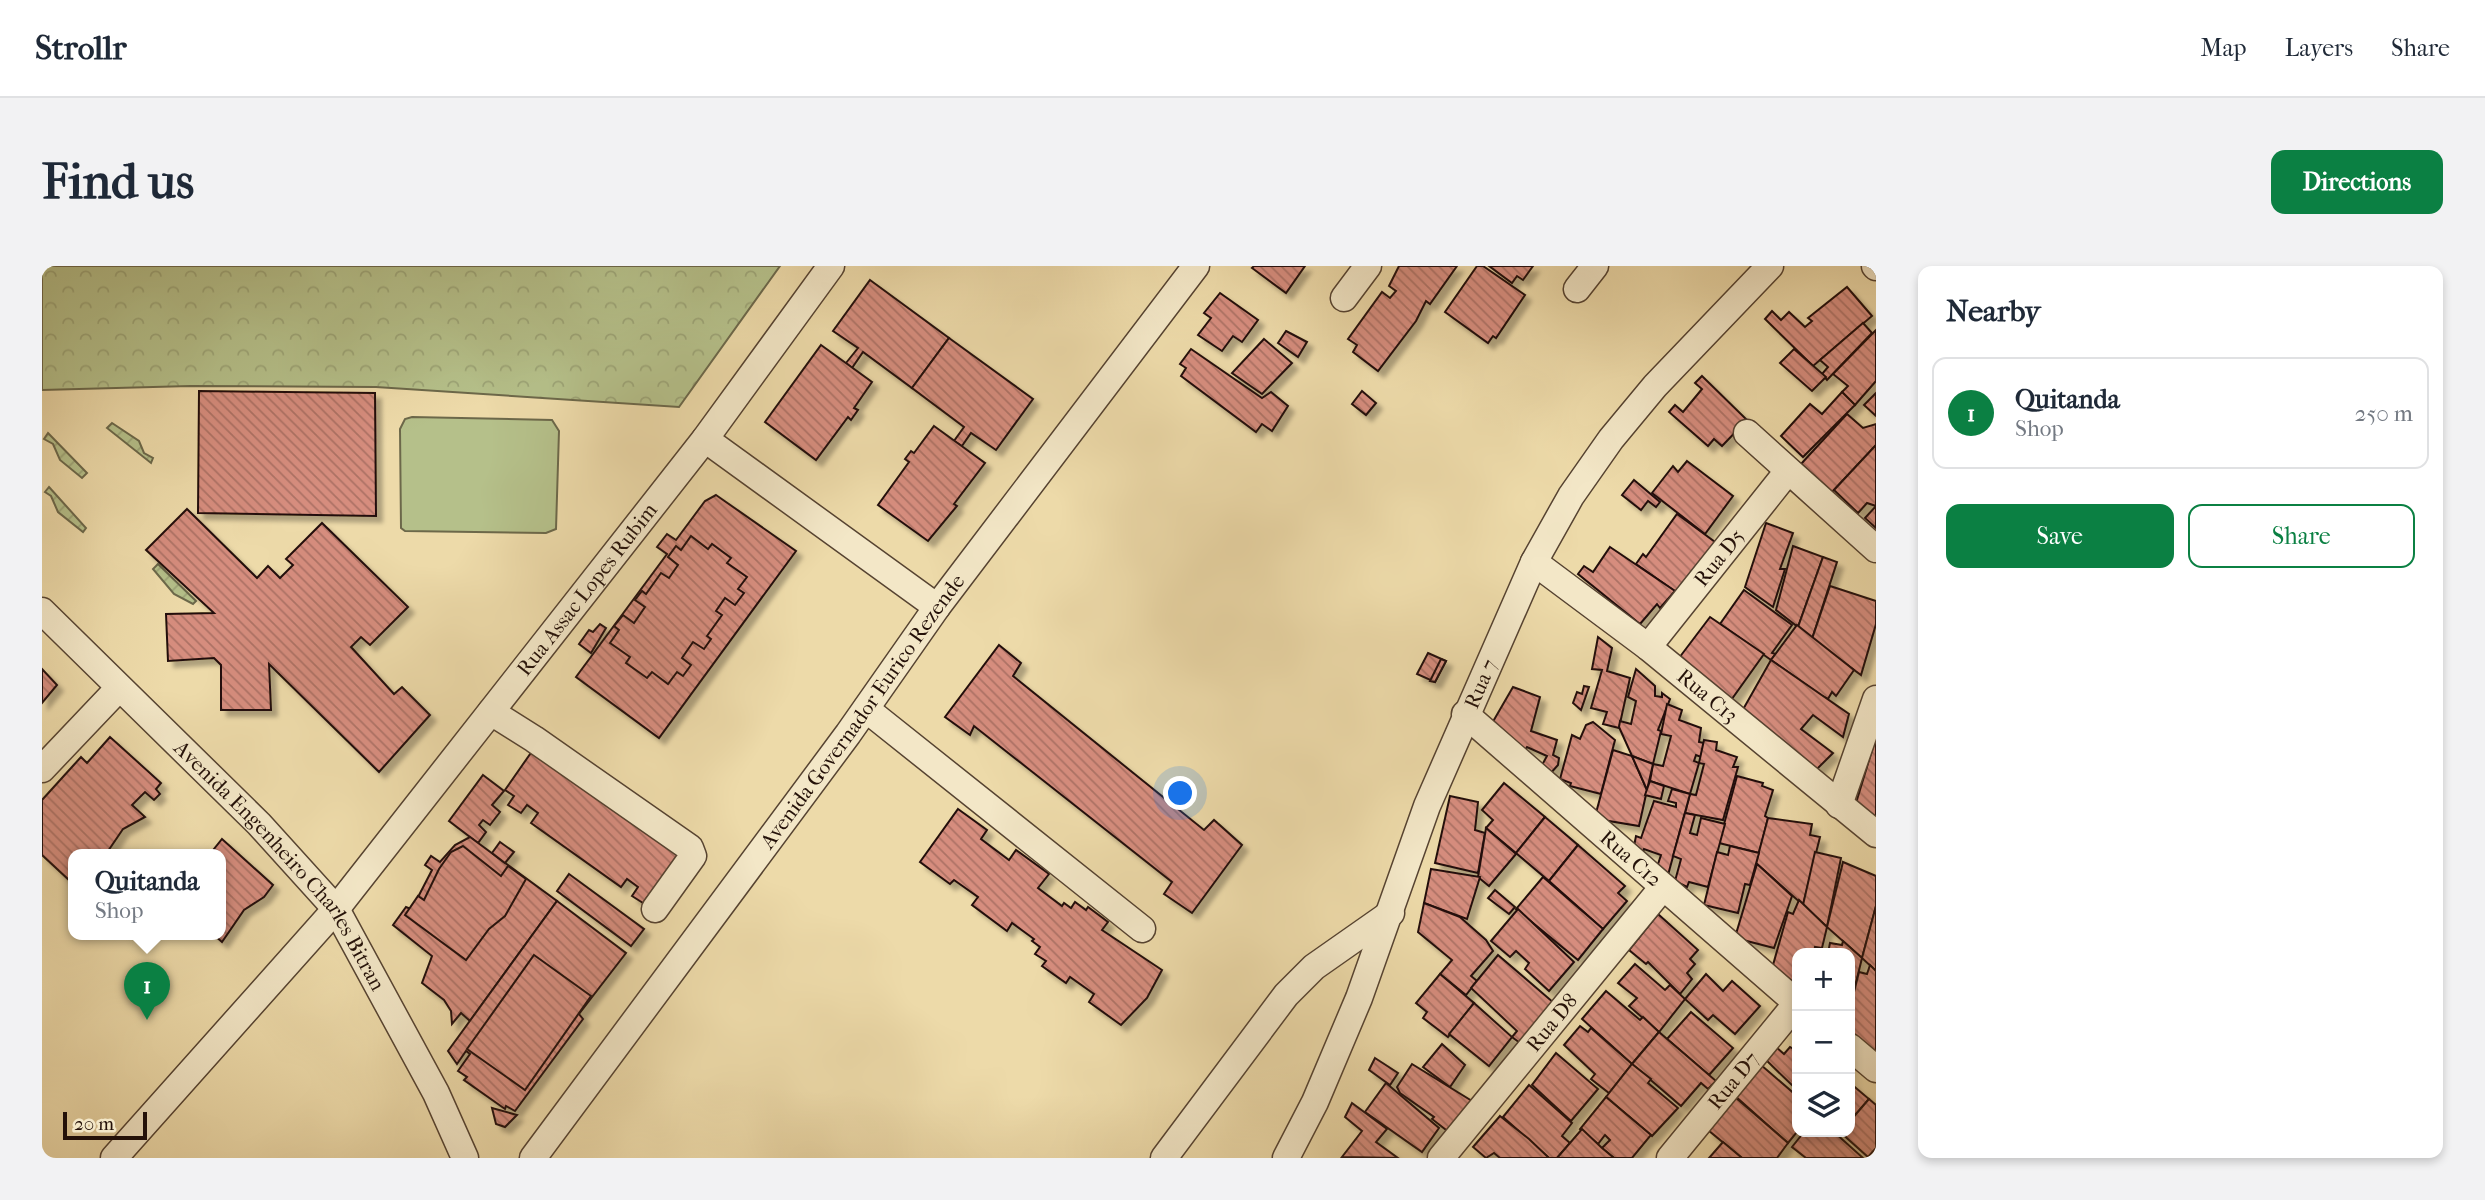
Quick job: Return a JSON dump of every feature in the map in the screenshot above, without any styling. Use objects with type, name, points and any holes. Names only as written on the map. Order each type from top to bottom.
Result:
[{"type":"street","name":"Rua Assac Lopes Rubim","points":[[114,1158],[337,909],[705,439],[831,266]]},
{"type":"street","name":"Avenida Governador Eurico Rezende","points":[[533,1158],[866,709],[937,607],[1196,266]]},
{"type":"street","points":[[1344,298],[1368,266]]},
{"type":"street","points":[[1577,289],[1595,266]]},
{"type":"street","name":"Rua 7","points":[[1286,1158],[1344,1033],[1391,913],[1427,806],[1465,714],[1534,562],[1572,496],[1611,439],[1655,386],[1770,266]]},
{"type":"street","points":[[1747,433],[1876,549]]},
{"type":"street","points":[[705,439],[937,607]]},
{"type":"street","name":"Rua D5","points":[[1648,647],[1788,471]]},
{"type":"street","name":"Rua C13","points":[[1534,562],[1648,647],[1876,834]]},
{"type":"street","name":"Avenida Engenheiro Charles Bitran","points":[[42,611],[260,824],[337,909],[436,1093],[465,1158]]},
{"type":"street","points":[[42,769],[119,688]]},
{"type":"street","points":[[1839,805],[1876,699]]},
{"type":"street","points":[[866,709],[1142,929]]},
{"type":"street","points":[[491,712],[690,848],[693,856],[655,909]]},
{"type":"street","name":"Rua C12","points":[[1465,714],[1792,999]]},
{"type":"street","name":"Rua D8","points":[[1441,1158],[1663,887]]},
{"type":"street","points":[[1164,1158],[1286,995],[1314,967],[1391,913]]},
{"type":"street","name":"Rua D7","points":[[1670,1158],[1792,1009]]},
{"type":"street","points":[[1855,1051],[1876,1069]]},
{"type":"green space","points":[[42,266],[780,266],[679,407],[376,387],[190,386],[42,390]]},
{"type":"green space","points":[[405,419],[552,420],[559,431],[556,529],[546,533],[405,531],[401,528],[400,429]]},
{"type":"green space","points":[[112,423],[139,441],[144,453],[153,458],[151,463],[107,428]]},
{"type":"green space","points":[[48,433],[87,473],[82,478],[60,460],[53,444],[44,439]]},
{"type":"green space","points":[[49,487],[86,528],[83,532],[58,512],[51,496],[45,492]]},
{"type":"green space","points":[[158,564],[196,601],[193,604],[174,594],[153,569]]},
{"type":"building","points":[[1305,266],[1286,293],[1252,268]]},
{"type":"building","points":[[1399,266],[1457,266],[1430,304],[1426,301],[1416,321],[1378,371],[1353,352],[1357,345],[1348,339],[1382,292],[1390,298],[1396,291],[1389,286]]},
{"type":"building","points":[[1477,266],[1483,266],[1525,295],[1496,338],[1493,336],[1488,343],[1445,312]]},
{"type":"building","points":[[1489,266],[1533,266],[1523,280],[1517,276],[1512,283]]},
{"type":"building","points":[[870,280],[949,338],[912,388],[863,352],[852,368],[846,363],[858,348],[833,331]]},
{"type":"building","points":[[1847,287],[1872,316],[1813,366],[1765,319],[1772,311],[1781,320],[1789,312],[1805,327],[1812,321],[1808,318]]},
{"type":"building","points":[[1220,293],[1258,320],[1242,342],[1233,336],[1222,351],[1198,335],[1211,318],[1204,313]]},
{"type":"building","points":[[1863,323],[1872,333],[1827,380],[1822,374],[1828,367],[1820,360]]},
{"type":"building","points":[[1876,330],[1876,381],[1855,405],[1842,392],[1848,386],[1833,374]]},
{"type":"building","points":[[1286,331],[1307,342],[1298,357],[1278,343]]},
{"type":"building","points":[[949,338],[1033,399],[996,450],[971,433],[962,446],[954,441],[964,427],[912,388]]},
{"type":"building","points":[[1264,339],[1292,363],[1262,394],[1232,373]]},
{"type":"building","points":[[821,345],[872,382],[854,408],[858,410],[851,420],[848,417],[816,460],[765,422]]},
{"type":"building","points":[[1191,349],[1262,398],[1271,392],[1288,406],[1272,431],[1262,424],[1256,432],[1181,376],[1186,368],[1180,364]]},
{"type":"building","points":[[1794,349],[1826,377],[1812,391],[1780,363]]},
{"type":"building","points":[[1702,376],[1747,420],[1722,446],[1714,439],[1708,446],[1669,412],[1675,405],[1683,412],[1702,389],[1695,383]]},
{"type":"building","points":[[199,391],[375,393],[376,516],[198,513]]},
{"type":"building","points":[[1362,391],[1376,403],[1366,415],[1352,404]]},
{"type":"building","points":[[1842,392],[1855,405],[1803,457],[1781,436],[1810,404],[1822,414]]},
{"type":"building","points":[[1876,393],[1876,416],[1864,405]]},
{"type":"building","points":[[1847,414],[1863,428],[1876,424],[1876,445],[1832,492],[1801,464]]},
{"type":"building","points":[[934,426],[985,463],[954,504],[957,506],[928,541],[878,505],[909,462],[905,459],[911,451],[914,453]]},
{"type":"building","points":[[1876,445],[1876,506],[1867,503],[1858,513],[1834,490]]},
{"type":"building","points":[[1687,461],[1733,496],[1705,534],[1652,493],[1673,466],[1678,472]]},
{"type":"building","points":[[1634,480],[1660,502],[1656,507],[1648,501],[1641,510],[1622,495]]},
{"type":"building","points":[[716,495],[796,551],[659,738],[576,677],[667,554],[657,547],[667,534],[676,540],[705,501]]},
{"type":"building","points":[[1876,506],[1876,528],[1865,518]]},
{"type":"building","points":[[187,509],[257,578],[268,566],[280,578],[293,565],[286,559],[322,523],[408,607],[370,645],[361,637],[351,647],[394,694],[402,687],[430,715],[379,772],[269,664],[271,710],[221,710],[221,665],[214,658],[168,661],[166,614],[214,613],[146,550]]},
{"type":"building","points":[[1677,514],[1715,542],[1676,592],[1636,564],[1643,554],[1646,557]]},
{"type":"building","points":[[1766,523],[1793,533],[1780,569],[1785,569],[1773,607],[1745,587]]},
{"type":"building","points":[[691,536],[708,549],[712,544],[731,558],[727,563],[747,577],[738,589],[744,593],[735,605],[725,598],[716,611],[722,615],[707,636],[711,639],[704,649],[693,642],[682,658],[691,665],[683,676],[677,672],[668,684],[652,672],[647,678],[626,663],[630,657],[610,643],[619,630],[614,626],[623,615],[634,623],[645,607],[635,600],[642,591],[646,594],[661,573],[669,578],[678,565],[668,557],[676,546],[681,550]]},
{"type":"building","points":[[1793,546],[1823,557],[1798,627],[1776,610]]},
{"type":"building","points":[[1610,547],[1675,591],[1660,608],[1657,604],[1640,624],[1578,574],[1584,566],[1593,572]]},
{"type":"building","points":[[1823,557],[1837,562],[1812,639],[1798,627]]},
{"type":"building","points":[[1830,586],[1876,601],[1876,624],[1861,675],[1812,639]]},
{"type":"building","points":[[1744,590],[1792,625],[1772,653],[1776,654],[1771,660],[1720,624]]},
{"type":"building","points":[[1710,617],[1764,654],[1729,703],[1679,658]]},
{"type":"building","points":[[600,624],[606,628],[591,653],[579,644],[589,630],[593,632]]},
{"type":"building","points":[[1797,625],[1854,670],[1836,696],[1832,692],[1828,699],[1822,696],[1771,660]]},
{"type":"building","points":[[1598,637],[1612,648],[1607,671],[1630,678],[1619,728],[1603,724],[1607,712],[1591,708],[1602,670],[1592,669]]},
{"type":"building","points":[[999,645],[1021,663],[1013,676],[1204,830],[1214,820],[1242,845],[1192,913],[1164,894],[1172,882],[974,726],[970,735],[945,717]]},
{"type":"building","points":[[1428,653],[1446,661],[1435,682],[1417,674]]},
{"type":"building","points":[[1441,659],[1446,661],[1435,682],[1430,681]]},
{"type":"building","points":[[1771,660],[1849,714],[1843,737],[1813,715],[1801,729],[1833,753],[1812,774],[1741,713]]},
{"type":"building","points":[[42,669],[57,685],[42,703]]},
{"type":"building","points":[[1636,669],[1655,686],[1655,696],[1662,697],[1662,693],[1670,699],[1658,730],[1661,731],[1653,764],[1632,756],[1619,727],[1620,721],[1631,724],[1636,701],[1628,697]]},
{"type":"building","points":[[1584,686],[1589,687],[1581,710],[1573,703],[1577,692],[1582,694]]},
{"type":"building","points":[[1513,687],[1540,697],[1531,731],[1557,740],[1553,755],[1559,758],[1558,765],[1550,774],[1542,765],[1547,756],[1527,747],[1524,752],[1491,725]]},
{"type":"building","points":[[1667,704],[1682,710],[1679,720],[1701,728],[1699,742],[1704,743],[1701,757],[1696,755],[1694,761],[1699,763],[1690,794],[1650,781],[1653,764],[1663,766],[1671,736],[1661,734]]},
{"type":"building","points":[[1593,722],[1615,740],[1601,794],[1570,786],[1571,783],[1560,779],[1572,735],[1580,739],[1586,725]]},
{"type":"building","points":[[110,737],[161,783],[156,789],[160,794],[154,800],[145,792],[132,805],[145,817],[123,829],[109,849],[68,849],[68,879],[42,855],[42,800],[81,757],[87,763]]},
{"type":"building","points":[[1876,737],[1876,831],[1853,813]]},
{"type":"building","points":[[1704,740],[1717,742],[1716,750],[1737,757],[1733,767],[1738,767],[1723,820],[1685,813],[1690,794],[1696,795],[1704,764],[1699,763]]},
{"type":"building","points":[[535,747],[686,861],[657,902],[648,896],[643,903],[632,896],[638,887],[627,879],[621,887],[531,823],[538,813],[527,805],[521,813],[508,805],[514,796],[505,790]]},
{"type":"building","points":[[1613,750],[1632,756],[1647,790],[1639,826],[1603,820],[1596,813]]},
{"type":"building","points":[[1632,756],[1653,764],[1647,790]]},
{"type":"building","points":[[483,775],[504,791],[492,805],[500,812],[490,825],[483,820],[479,825],[486,832],[478,843],[449,821]]},
{"type":"building","points":[[1737,776],[1763,783],[1762,786],[1773,790],[1765,816],[1768,818],[1759,853],[1719,843]]},
{"type":"building","points":[[1650,781],[1664,786],[1661,799],[1645,795]]},
{"type":"building","points":[[1504,783],[1545,817],[1516,853],[1486,828],[1493,820],[1482,810]]},
{"type":"building","points":[[1672,789],[1690,794],[1668,875],[1657,867],[1661,855],[1644,849],[1642,854],[1634,846],[1636,836],[1641,838],[1654,801],[1676,807],[1676,803],[1668,801]]},
{"type":"building","points":[[1450,796],[1478,802],[1475,830],[1485,833],[1478,873],[1435,863]]},
{"type":"building","points":[[958,809],[987,830],[981,839],[1009,860],[1016,850],[1049,874],[1038,888],[1062,906],[1064,903],[1071,908],[1075,902],[1086,910],[1088,907],[1108,922],[1102,930],[1162,970],[1147,998],[1121,1025],[1089,1002],[1094,994],[1070,977],[1066,983],[1042,966],[1046,961],[1035,954],[1040,947],[1032,941],[1034,939],[1012,923],[1007,931],[972,905],[978,897],[954,880],[950,884],[920,862]]},
{"type":"building","points":[[1685,813],[1695,815],[1690,833],[1697,835],[1701,818],[1725,824],[1708,887],[1689,882],[1687,887],[1675,881],[1681,859],[1673,856]]},
{"type":"building","points":[[1545,817],[1578,845],[1549,881],[1516,853]]},
{"type":"building","points":[[1768,818],[1812,824],[1810,835],[1820,837],[1803,905],[1756,863]]},
{"type":"building","points":[[1486,828],[1516,854],[1489,886],[1478,877]]},
{"type":"building","points":[[470,837],[557,901],[470,1021],[461,1013],[452,1024],[451,1011],[444,1000],[422,983],[432,956],[393,925],[406,907],[423,914],[427,908],[416,901],[432,870],[425,865],[431,856],[440,862],[455,845]]},
{"type":"building","points":[[222,839],[273,885],[264,897],[244,910],[226,936],[226,849],[214,849]]},
{"type":"building","points":[[500,842],[514,852],[505,863],[492,853]]},
{"type":"building","points":[[1578,845],[1625,886],[1618,893],[1627,901],[1603,929],[1549,881]]},
{"type":"building","points":[[463,846],[501,876],[508,866],[526,879],[505,916],[489,929],[466,960],[405,915],[418,896],[424,900],[439,869],[451,852]]},
{"type":"building","points":[[1730,846],[1759,853],[1750,885],[1745,884],[1738,913],[1704,905],[1717,852],[1728,855]]},
{"type":"building","points":[[1815,852],[1841,858],[1827,927],[1803,905]]},
{"type":"building","points":[[1843,862],[1876,876],[1876,906],[1862,958],[1855,952],[1855,948],[1851,948],[1827,927]]},
{"type":"building","points":[[1757,864],[1792,896],[1774,948],[1743,940],[1736,934]]},
{"type":"building","points":[[1431,869],[1480,877],[1467,919],[1424,903]]},
{"type":"building","points":[[569,874],[644,929],[631,946],[557,891]]},
{"type":"building","points":[[1543,877],[1603,929],[1578,960],[1516,909]]},
{"type":"building","points":[[1495,890],[1515,907],[1509,914],[1488,898]]},
{"type":"building","points":[[1799,900],[1827,927],[1822,948],[1792,948],[1792,982],[1773,965],[1788,912],[1793,914]]},
{"type":"building","points":[[557,901],[626,953],[579,1014],[583,1019],[515,1111],[506,1106],[505,1109],[464,1080],[467,1077],[458,1071],[470,1054],[466,1051],[457,1064],[448,1051]]},
{"type":"building","points":[[1424,903],[1460,917],[1486,940],[1493,951],[1471,976],[1477,981],[1466,995],[1440,974],[1452,960],[1418,932]]},
{"type":"building","points":[[1876,906],[1876,971],[1862,958]]},
{"type":"building","points":[[1518,909],[1574,962],[1549,991],[1525,969],[1529,963],[1516,951],[1510,957],[1491,941]]},
{"type":"building","points":[[1658,914],[1698,950],[1690,959],[1695,964],[1687,973],[1692,979],[1680,994],[1648,962],[1646,964],[1629,950]]},
{"type":"building","points":[[1843,941],[1851,948],[1829,948],[1830,943],[1842,945]]},
{"type":"building","points":[[1855,952],[1862,958],[1855,987]]},
{"type":"building","points":[[534,955],[591,996],[525,1090],[467,1049]]},
{"type":"building","points":[[1498,955],[1554,1003],[1520,1043],[1512,1037],[1517,1031],[1471,988]]},
{"type":"building","points":[[1635,964],[1665,990],[1670,985],[1685,999],[1659,1032],[1629,1006],[1637,998],[1618,983]]},
{"type":"building","points":[[1870,965],[1876,971],[1876,1055],[1855,1036],[1855,988],[1859,972],[1867,974]]},
{"type":"building","points":[[1440,974],[1474,1003],[1448,1037],[1423,1018],[1427,1012],[1416,1003]]},
{"type":"building","points":[[1706,974],[1723,991],[1732,981],[1760,1006],[1735,1034],[1713,1015],[1708,1020],[1685,999]]},
{"type":"building","points":[[1606,991],[1640,1020],[1643,1017],[1659,1032],[1632,1064],[1582,1019]]},
{"type":"building","points":[[1474,1003],[1512,1037],[1489,1066],[1449,1034]]},
{"type":"building","points":[[1691,1012],[1733,1048],[1709,1075],[1667,1039]]},
{"type":"building","points":[[1580,1026],[1588,1032],[1591,1028],[1632,1064],[1609,1093],[1591,1079],[1595,1074],[1564,1045]]},
{"type":"building","points":[[1659,1032],[1716,1081],[1708,1089],[1701,1083],[1681,1106],[1632,1064]]},
{"type":"building","points":[[1442,1044],[1465,1065],[1450,1087],[1423,1067]]},
{"type":"building","points":[[1776,1047],[1784,1054],[1790,1047],[1792,1048],[1792,1085],[1766,1060]]},
{"type":"building","points":[[1556,1053],[1598,1089],[1571,1121],[1532,1085]]},
{"type":"building","points":[[1375,1058],[1398,1073],[1390,1085],[1369,1070]]},
{"type":"building","points":[[1412,1064],[1472,1101],[1450,1133],[1432,1119],[1434,1117],[1400,1093],[1397,1087]]},
{"type":"building","points":[[1632,1064],[1651,1079],[1648,1083],[1678,1108],[1652,1136],[1606,1097]]},
{"type":"building","points":[[1761,1065],[1792,1092],[1793,1137],[1788,1143],[1734,1095]]},
{"type":"building","points":[[1386,1083],[1439,1128],[1422,1152],[1365,1112]]},
{"type":"building","points":[[1529,1085],[1572,1123],[1562,1136],[1570,1143],[1557,1158],[1549,1158],[1503,1117]]},
{"type":"building","points":[[1855,1087],[1869,1099],[1855,1115]]},
{"type":"building","points":[[1606,1097],[1651,1135],[1632,1158],[1614,1158],[1602,1148],[1610,1140],[1605,1135],[1598,1144],[1580,1129]]},
{"type":"building","points":[[1735,1097],[1788,1143],[1777,1158],[1742,1158],[1708,1130]]},
{"type":"building","points":[[1869,1099],[1876,1105],[1876,1148],[1868,1157],[1846,1137],[1855,1137],[1855,1115]]},
{"type":"building","points":[[1352,1103],[1387,1129],[1376,1142],[1398,1158],[1342,1157],[1362,1131],[1345,1117]]},
{"type":"building","points":[[492,1108],[517,1115],[505,1127],[496,1124]]},
{"type":"building","points":[[1500,1116],[1549,1158],[1500,1158],[1494,1153],[1486,1158],[1473,1147]]},
{"type":"building","points":[[1582,1129],[1602,1148],[1614,1158],[1557,1158]]},
{"type":"building","points":[[1800,1137],[1840,1137],[1863,1158],[1806,1158],[1792,1147]]},
{"type":"building","points":[[1723,1142],[1742,1158],[1709,1158]]},
{"type":"place","name":"Quitanda","points":[[147,1020]]}]
